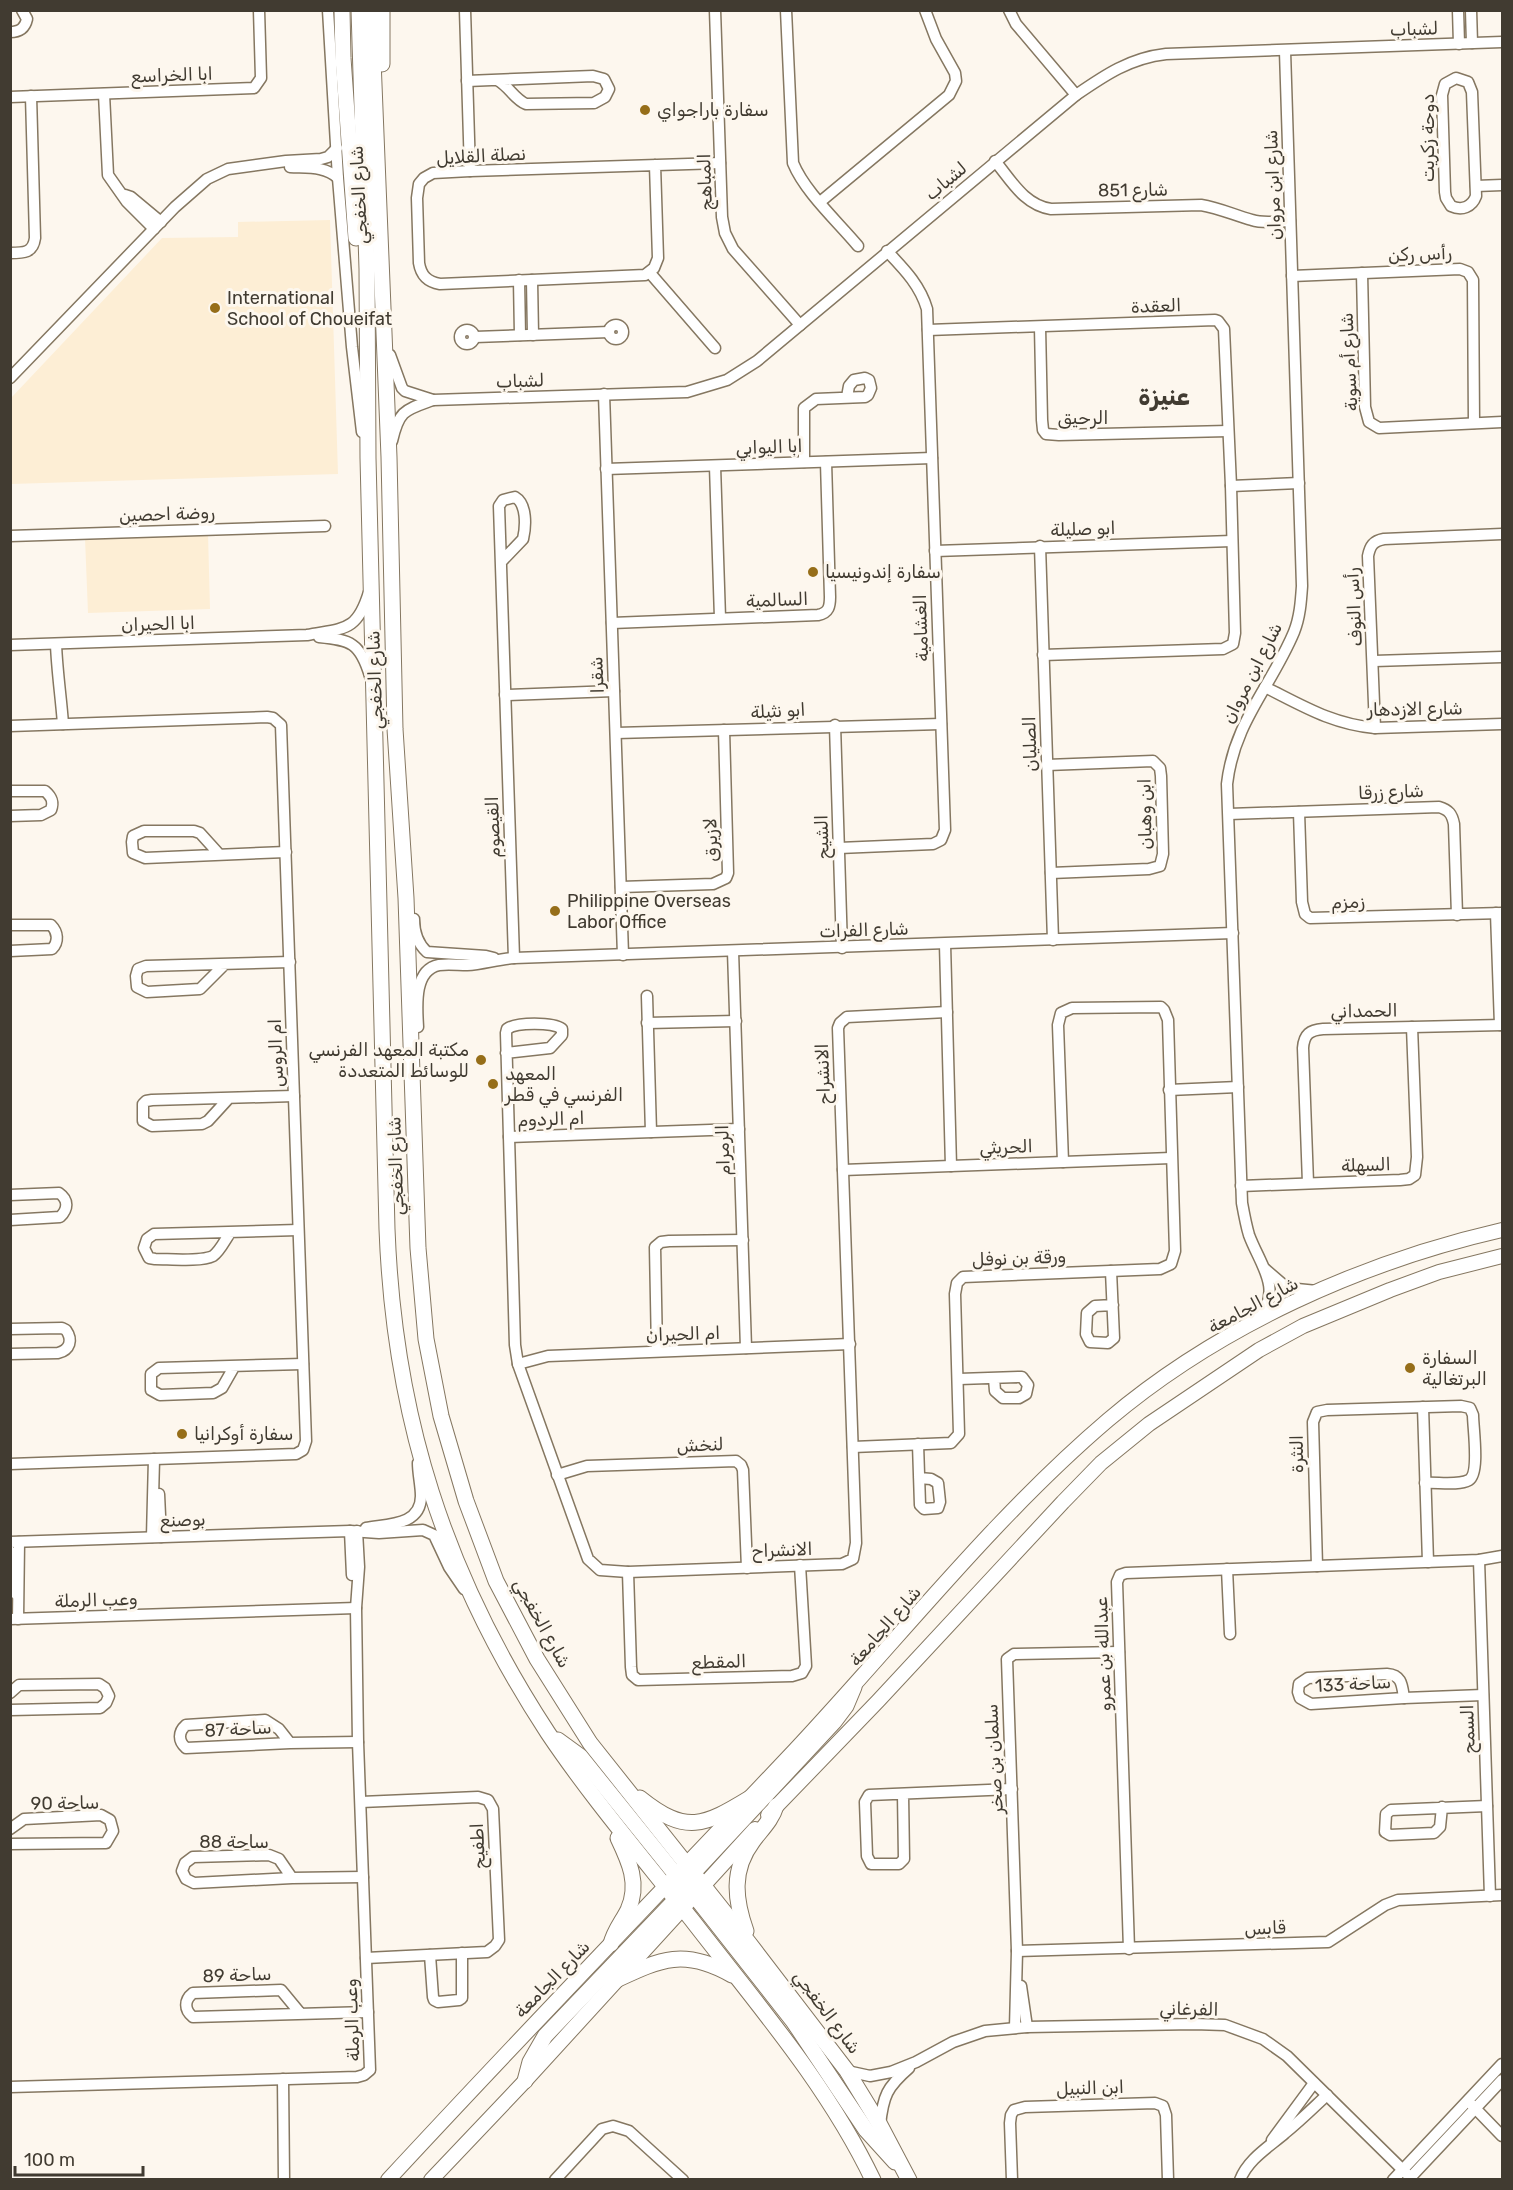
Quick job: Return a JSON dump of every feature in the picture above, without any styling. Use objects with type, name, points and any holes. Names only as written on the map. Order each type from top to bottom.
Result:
[{"type":"highway","points":[[342,10],[348,140],[366,363]]},
{"type":"highway","name":"شارع الخفجي","points":[[359,10],[367,269],[368,458],[389,1278],[398,1358],[418,1448],[436,1508],[470,1595],[488,1633],[550,1736],[616,1823],[749,1943],[847,2071],[907,2175]]},
{"type":"highway","name":"شارع الخفجي","points":[[370,10],[389,457],[395,729],[406,898],[421,1295],[432,1373],[452,1458],[474,1523],[501,1591],[543,1668],[590,1743],[623,1785],[686,1886],[739,1980],[818,2084],[859,2151],[873,2180]]},
{"type":"highway","points":[[378,178],[383,99],[382,10]]},
{"type":"highway","points":[[525,2081],[534,2053],[545,2036],[686,1886],[834,1722],[846,1706],[854,1687]]},
{"type":"highway","points":[[550,1736],[566,1744],[580,1756],[686,1886],[793,2021],[873,2139],[907,2175]]},
{"type":"highway","points":[[623,1785],[669,1818],[690,1823],[711,1820],[750,1798]]},
{"type":"highway","points":[[749,1943],[738,1909],[736,1884],[738,1873],[744,1853],[772,1817],[776,1806]]},
{"type":"highway","points":[[611,1944],[631,1902],[633,1884],[631,1865],[617,1835],[616,1823]]},
{"type":"highway","points":[[616,1980],[654,1962],[677,1959],[708,1964],[739,1980]]},
{"type":"main road","name":"شارع الجامعة","points":[[431,2180],[616,1980],[750,1798],[854,1687],[947,1581],[1054,1468],[1111,1418],[1170,1372],[1258,1320],[1318,1291],[1405,1257],[1463,1239],[1503,1230]]},
{"type":"main road","name":"شارع الجامعة","points":[[388,2180],[611,1944],[686,1886],[776,1806],[878,1701],[1063,1502],[1125,1442],[1177,1404],[1259,1350],[1303,1326],[1439,1272],[1503,1256]]},
{"type":"street","points":[[10,32],[25,26],[27,19],[22,10]]},
{"type":"street","name":"ابا الخراسع","points":[[10,97],[254,88],[261,78],[259,10]]},
{"type":"street","name":"شارع الخفجي","points":[[328,10],[338,178],[354,365],[368,458]]},
{"type":"street","points":[[465,10],[470,171]]},
{"type":"street","name":"المباهج","points":[[715,10],[722,217],[727,239],[733,249],[800,325]]},
{"type":"street","points":[[786,10],[793,163],[797,173],[858,246]]},
{"type":"street","points":[[820,202],[949,95],[954,88],[956,73],[936,39],[925,10]]},
{"type":"street","points":[[1008,10],[1016,24],[1076,95]]},
{"type":"street","points":[[1458,10],[1459,44]]},
{"type":"street","points":[[1471,10],[1472,43]]},
{"type":"street","name":"لشباب","points":[[389,457],[394,432],[402,414],[406,410],[433,400],[687,392],[707,387],[742,372],[1076,95],[1116,68],[1138,59],[1155,56],[1503,42]]},
{"type":"street","name":"شارع ابن مروان","points":[[1258,1320],[1270,1298],[1265,1269],[1245,1221],[1240,1186],[1227,784],[1233,750],[1242,726],[1295,630],[1302,586],[1285,51]]},
{"type":"street","points":[[467,81],[599,76],[609,88],[605,97],[594,103],[526,104],[518,100],[511,90],[497,80]]},
{"type":"street","name":"دوحة زكريت","points":[[1456,78],[1468,82],[1472,92],[1476,186],[1474,201],[1468,207],[1455,208],[1449,205],[1446,198],[1442,95],[1445,84],[1456,78]]},
{"type":"street","points":[[511,90],[518,79]]},
{"type":"street","points":[[104,94],[106,168],[111,182],[127,202],[158,226]]},
{"type":"street","points":[[10,253],[29,251],[32,249],[35,238],[30,96]]},
{"type":"street","points":[[10,378],[196,187],[217,173],[228,169],[321,159],[328,157],[337,148]]},
{"type":"street","name":"شارع 851","points":[[995,161],[1028,201],[1038,207],[1050,209],[1201,205],[1217,207],[1263,222],[1290,221]]},
{"type":"street","name":"نصلة القلايل","points":[[650,273],[643,276],[440,284],[430,281],[421,272],[417,198],[419,184],[433,173],[720,163]]},
{"type":"street","points":[[260,164],[319,168],[338,178]]},
{"type":"street","points":[[655,165],[658,258],[650,273],[715,348]]},
{"type":"street","points":[[1476,186],[1503,185]]},
{"type":"street","name":"الغشامية","points":[[839,848],[933,844],[941,840],[945,830],[927,309],[914,281],[887,251]]},
{"type":"street","name":"رأس ركن","points":[[1292,276],[1460,269],[1471,276],[1473,280],[1474,423]]},
{"type":"street","name":"شارع أم سوية","points":[[1362,273],[1365,407],[1369,422],[1379,428],[1503,422]]},
{"type":"street","points":[[519,280],[520,335]]},
{"type":"street","points":[[532,280],[533,335]]},
{"type":"street","name":"العقدة","points":[[928,330],[1215,320],[1224,329],[1235,639],[1228,648],[1043,655]]},
{"type":"street","name":"الرحيق","points":[[1040,327],[1042,420],[1046,434],[1228,431]]},
{"type":"street","points":[[475,337],[609,333]]},
{"type":"street","name":"لشباب","points":[[384,337],[402,388],[433,400]]},
{"type":"street","name":"شقرا","points":[[604,394],[623,955]]},
{"type":"street","points":[[804,462],[804,408],[816,399],[847,398]]},
{"type":"street","name":"ابا اليوابي","points":[[606,469],[932,458]]},
{"type":"street","name":"السالمية","points":[[612,623],[818,615],[828,610],[830,597],[826,462]]},
{"type":"street","points":[[715,466],[720,618]]},
{"type":"street","points":[[1231,486],[1299,483]]},
{"type":"street","name":"القيصوم","points":[[501,562],[521,544],[524,533],[523,508],[521,502],[515,497],[503,500],[499,506],[514,958]]},
{"type":"street","name":"روضة احصين","points":[[10,536],[325,526]]},
{"type":"street","name":"رأس النوف","points":[[1375,728],[1369,550],[1375,542],[1384,539],[1503,534]]},
{"type":"street","name":"ابو صليلة","points":[[935,551],[1232,541]]},
{"type":"street","name":"الصليان","points":[[1040,546],[1053,940]]},
{"type":"street","name":"ابا الحيران","points":[[307,635],[350,626],[361,614],[372,580]]},
{"type":"street","name":"ابا الحيران","points":[[10,645],[307,635],[341,639],[356,647],[368,668],[374,688]]},
{"type":"street","points":[[60,643],[57,674],[61,686],[63,724]]},
{"type":"street","points":[[1374,661],[1503,657]]},
{"type":"street","name":"شارع الازدهار","points":[[1265,687],[1335,721],[1355,726],[1375,728],[1503,724]]},
{"type":"street","points":[[505,694],[614,691]]},
{"type":"street","name":"ام الروس","points":[[10,726],[273,718],[282,730],[306,1441],[301,1452],[296,1454],[10,1464]]},
{"type":"street","name":"ابو نثيلة","points":[[616,733],[835,725],[941,724]]},
{"type":"street","name":"الشيح","points":[[835,725],[842,948]]},
{"type":"street","name":"لازيرق","points":[[621,887],[713,884],[722,882],[726,878],[728,873],[724,730]]},
{"type":"street","name":"ابن وهبان","points":[[1047,765],[1153,761],[1160,768],[1161,776],[1163,854],[1160,866],[1149,869],[1051,873]]},
{"type":"street","points":[[10,791],[45,791],[50,795],[52,806],[51,810],[41,815],[10,816]]},
{"type":"street","name":"شارع زرقا","points":[[1228,814],[1439,807],[1446,809],[1453,817],[1454,824],[1457,915]]},
{"type":"street","name":"زمزم","points":[[1299,812],[1302,908],[1310,918],[1499,913],[1501,1025]]},
{"type":"street","points":[[219,854],[200,833],[194,831],[144,831],[133,836],[133,853],[145,858],[286,852]]},
{"type":"street","name":"شارع الفرات","points":[[406,898],[413,915],[416,937],[427,952],[486,956],[497,959]]},
{"type":"street","points":[[10,925],[51,925],[57,940],[51,949],[10,951]]},
{"type":"street","name":"شارع الفرات","points":[[412,1058],[417,1045],[419,990],[424,974],[439,965],[470,965],[514,958],[1233,933]]},
{"type":"street","points":[[945,944],[951,1166]]},
{"type":"street","name":"الرمرام","points":[[733,951],[746,1348]]},
{"type":"street","points":[[224,965],[200,989],[147,992],[137,987],[138,969],[146,966],[290,962]]},
{"type":"street","points":[[647,996],[651,1132]]},
{"type":"street","name":"ورقة بن نوفل","points":[[853,1447],[951,1443],[960,1434],[956,1294],[959,1279],[973,1275],[1164,1268],[1173,1261],[1175,1251],[1168,1020],[1164,1010],[1156,1007],[1072,1008],[1061,1013],[1058,1025],[1062,1162]]},
{"type":"street","name":"الانشراح","points":[[507,1053],[550,1048],[562,1035],[562,1029],[555,1025],[511,1026],[506,1034],[515,1345],[518,1364],[588,1559],[600,1570],[628,1572],[842,1564],[853,1559],[856,1543],[838,1028],[843,1018],[852,1016],[947,1012]]},
{"type":"street","points":[[647,1023],[736,1021]]},
{"type":"street","name":"الحمداني","points":[[1308,1183],[1303,1048],[1306,1035],[1311,1031],[1323,1029],[1501,1025]]},
{"type":"street","name":"السهلة","points":[[1240,1186],[1400,1180],[1409,1179],[1415,1175],[1417,1157],[1412,1027]]},
{"type":"street","points":[[1169,1090],[1238,1087]]},
{"type":"street","points":[[229,1098],[208,1122],[202,1124],[152,1125],[143,1121],[141,1116],[142,1104],[146,1101],[229,1098],[294,1096]]},
{"type":"street","name":"ام الردوم","points":[[509,1137],[739,1129]]},
{"type":"street","name":"الحريثي","points":[[843,1170],[1171,1158]]},
{"type":"street","points":[[10,1195],[59,1193],[67,1204],[60,1217],[10,1220]]},
{"type":"street","points":[[230,1233],[219,1250],[212,1256],[203,1258],[149,1258],[144,1248],[147,1239],[154,1234],[298,1230]]},
{"type":"street","points":[[657,1351],[655,1247],[661,1242],[669,1241],[743,1240]]},
{"type":"street","points":[[1483,1261],[1503,1264]]},
{"type":"street","name":"شارع ابن مروان","points":[[1265,1269],[1287,1288],[1318,1291]]},
{"type":"street","points":[[1111,1271],[1113,1305]]},
{"type":"street","points":[[10,1329],[62,1328],[66,1330],[70,1341],[64,1351],[58,1353],[10,1354]]},
{"type":"street","name":"ام الحيران","points":[[518,1364],[548,1356],[850,1344]]},
{"type":"street","points":[[234,1367],[222,1388],[213,1393],[160,1395],[151,1390],[151,1374],[159,1368],[303,1364]]},
{"type":"street","points":[[959,1379],[994,1378]]},
{"type":"street","name":"النثرة","points":[[1317,1566],[1314,1417],[1317,1413],[1327,1410],[1461,1406],[1470,1408],[1473,1415],[1474,1474],[1467,1481],[1425,1482]]},
{"type":"street","points":[[1423,1407],[1428,1562]]},
{"type":"street","points":[[918,1444],[920,1478]]},
{"type":"street","name":"بوصنع","points":[[353,1531],[404,1521],[416,1512],[421,1498],[418,1448]]},
{"type":"street","points":[[154,1459],[154,1480],[159,1496],[157,1537]]},
{"type":"street","name":"لنخش","points":[[557,1475],[587,1466],[736,1461],[743,1470],[747,1568]]},
{"type":"street","name":"بوصنع","points":[[15,1542],[423,1530],[430,1532],[437,1540],[452,1572],[470,1595]]},
{"type":"street","name":"وعب الرملة","points":[[10,2087],[364,2076],[370,2070],[358,1742],[356,1590],[351,1568],[353,1531]]},
{"type":"street","name":"وعب الرملة","points":[[15,1542],[20,1581],[14,1619],[356,1608]]},
{"type":"street","name":"وعب الرملة","points":[[10,1551],[12,1581],[17,1598]]},
{"type":"street","name":"عبدالله بن عمرو","points":[[1129,1949],[1119,1652],[1118,1582],[1120,1575],[1479,1560],[1503,1556]]},
{"type":"street","name":"عبدالله بن عمرو","points":[[1479,1560],[1503,1564]]},
{"type":"street","name":"السمح","points":[[1479,1560],[1490,1896]]},
{"type":"street","name":"المقطع","points":[[628,1572],[631,1667],[632,1675],[638,1680],[792,1676],[802,1673],[806,1666],[801,1565]]},
{"type":"street","points":[[1227,1569],[1230,1634]]},
{"type":"street","name":"سلمان بن صخر","points":[[1015,2028],[1017,1951],[1007,1659],[1014,1654],[1119,1652]]},
{"type":"street","name":"ساحة 133","points":[[1404,1698],[1401,1680],[1395,1675],[1387,1674],[1308,1678],[1299,1684],[1298,1692],[1300,1698],[1311,1704],[1484,1695]]},
{"type":"street","points":[[10,1693],[19,1685],[99,1684],[105,1688],[109,1696],[100,1708],[10,1710]]},
{"type":"street","name":"ساحة 87","points":[[290,1743],[279,1729],[265,1720],[186,1725],[181,1729],[179,1736],[186,1748],[358,1742]]},
{"type":"street","points":[[903,1794],[904,1859],[899,1864],[871,1864],[867,1856],[865,1799],[872,1794],[1012,1789]]},
{"type":"street","name":"اطفيح","points":[[361,1802],[478,1797],[488,1800],[493,1809],[499,1940],[495,1947],[487,1952],[366,1958]]},
{"type":"street","points":[[1442,1807],[1440,1827],[1434,1833],[1389,1835],[1385,1832],[1385,1816],[1389,1810],[1442,1807],[1487,1806]]},
{"type":"street","name":"ساحة 90","points":[[10,1829],[24,1819],[101,1815],[110,1820],[113,1832],[106,1843],[10,1844]]},
{"type":"street","name":"ساحة 88","points":[[292,1878],[279,1859],[269,1855],[193,1857],[185,1863],[182,1871],[186,1879],[194,1883],[363,1877]]},
{"type":"street","name":"قابس","points":[[1017,1951],[1328,1942],[1385,1905],[1398,1900],[1503,1895]]},
{"type":"street","points":[[430,1954],[433,1997],[438,2002],[462,1998],[462,1953]]},
{"type":"street","name":"سلمان بن صخر","points":[[1017,1971],[1027,2028]]},
{"type":"street","name":"ساحة 89","points":[[300,2013],[281,1990],[193,1993],[187,1998],[186,2004],[188,2013],[193,2017],[368,2012]]},
{"type":"street","name":"الفرغاني","points":[[847,2071],[870,2076],[878,2075],[916,2062],[953,2042],[975,2034],[1015,2028],[1226,2025],[1263,2039],[1287,2056],[1407,2176]]},
{"type":"street","name":"الفرغاني","points":[[880,2125],[883,2102],[889,2088],[916,2062]]},
{"type":"street","points":[[1407,2176],[1468,2101],[1503,2064]]},
{"type":"street","points":[[283,2079],[284,2180]]},
{"type":"street","points":[[1393,2180],[1407,2176],[1476,2110],[1503,2080]]},
{"type":"street","points":[[1240,2180],[1247,2167],[1270,2143],[1314,2083]]},
{"type":"street","points":[[1270,2143],[1283,2135],[1327,2095]]},
{"type":"street","points":[[1468,2101],[1503,2136]]},
{"type":"street","name":"ابن النبيل","points":[[1012,2180],[1010,2123],[1014,2110],[1025,2107],[1155,2103],[1162,2106],[1166,2115],[1168,2180]]},
{"type":"street","points":[[555,2180],[602,2129],[613,2126],[629,2131],[682,2180]]},
{"type":"shaded area","name":"International School of Choueifat","points":[[330,220],[338,474],[11,484],[11,398],[162,238],[238,237],[238,222]]},
{"type":"shaded area","points":[[208,533],[210,609],[88,613],[85,538]]},
{"type":"place","name":"سفارة باراجواي","points":[[645,110]]},
{"type":"place","name":"International School of Choueifat","points":[[215,308]]},
{"type":"place","name":"سفارة إندونيسيا","points":[[813,572]]},
{"type":"place","name":"Philippine Overseas Labor Office","points":[[555,911]]},
{"type":"place","name":"مكتبة المعهد الفرنسي للوسائط المتعددة","points":[[481,1060]]},
{"type":"place","name":"المعهد الفرنسي في قطر","points":[[493,1084]]},
{"type":"place","name":"السفارة البرتغالية","points":[[1410,1368]]},
{"type":"place","name":"سفارة أوكرانيا","points":[[182,1434]]},
{"type":"district","name":"عنيزة","points":[[1164,397]]}]
